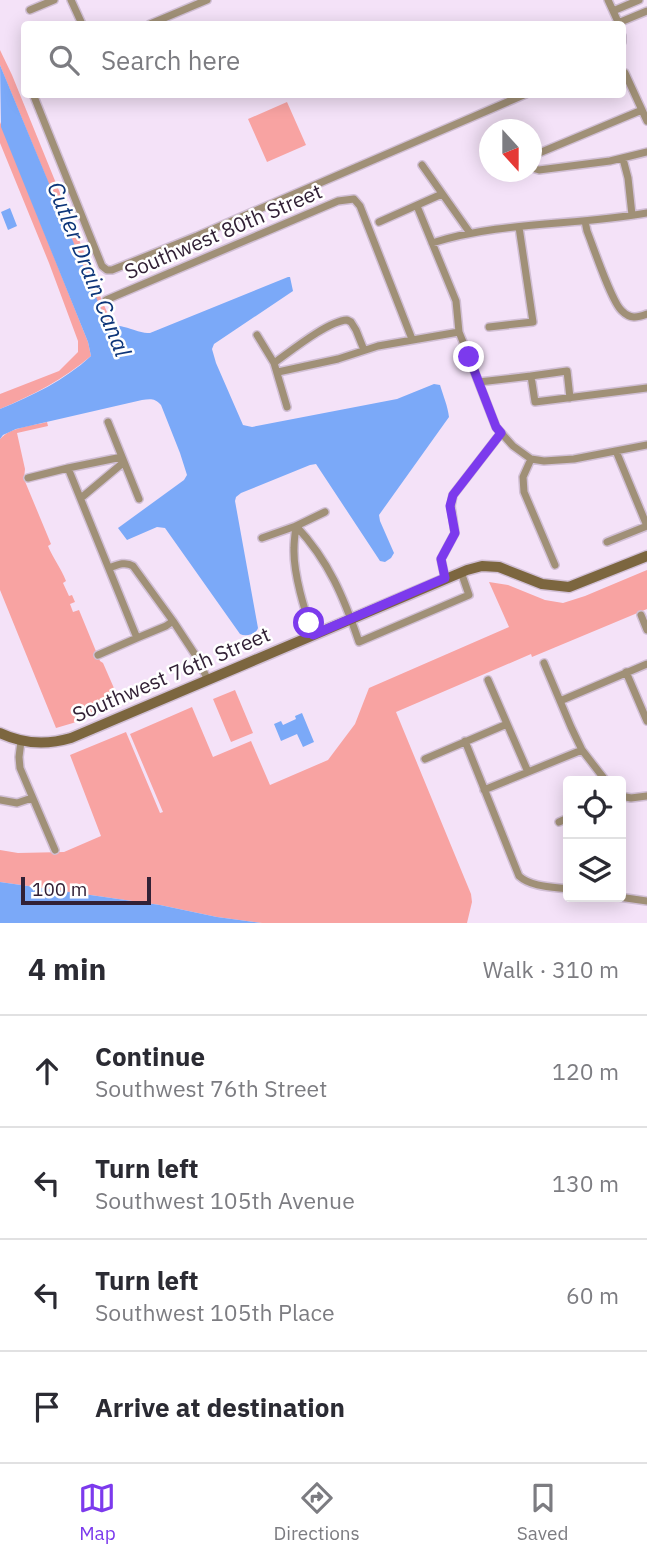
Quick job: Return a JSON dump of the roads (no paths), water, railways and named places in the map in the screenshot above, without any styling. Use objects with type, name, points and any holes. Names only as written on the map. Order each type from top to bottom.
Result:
[{"type":"street","points":[[30,10],[54,0]]},
{"type":"street","points":[[71,0],[81,21]]},
{"type":"street","points":[[157,21],[207,0]]},
{"type":"street","points":[[608,0],[617,21]]},
{"type":"street","points":[[613,11],[639,0]]},
{"type":"street","points":[[625,21],[647,11]]},
{"type":"street","points":[[626,75],[647,121]]},
{"type":"street","points":[[35,98],[102,266],[112,271],[517,98]]},
{"type":"street","points":[[542,151],[642,110]]},
{"type":"street","points":[[542,169],[623,159],[647,152]]},
{"type":"street","points":[[623,159],[632,215]]},
{"type":"street","points":[[422,165],[470,233]]},
{"type":"street","points":[[379,222],[442,194]]},
{"type":"street","name":"Southwest 80th Street","points":[[106,300],[338,201],[354,199],[360,206],[412,339]]},
{"type":"street","points":[[417,205],[456,301],[460,332],[496,427],[513,446],[531,459],[544,461],[565,460],[647,445]]},
{"type":"street","points":[[432,243],[470,233],[647,213]]},
{"type":"street","points":[[585,221],[619,308],[623,313],[636,318],[647,314]]},
{"type":"street","points":[[489,327],[533,322],[519,227]]},
{"type":"street","points":[[274,363],[344,320],[354,326],[364,350]]},
{"type":"street","points":[[278,372],[412,339],[460,332]]},
{"type":"street","points":[[257,335],[278,372],[287,407]]},
{"type":"street","points":[[479,382],[567,372],[570,398]]},
{"type":"street","points":[[531,376],[535,402],[647,388]]},
{"type":"street","points":[[108,422],[139,499]]},
{"type":"street","points":[[445,578],[441,559],[455,533],[450,506],[453,495],[501,433]]},
{"type":"street","points":[[607,542],[647,526],[616,451]]},
{"type":"street","points":[[28,478],[123,459]]},
{"type":"street","points":[[81,498],[123,459]]},
{"type":"street","points":[[531,459],[525,470],[523,483],[530,508],[555,565]]},
{"type":"street","points":[[68,468],[137,638]]},
{"type":"street","points":[[262,538],[325,512]]},
{"type":"street","points":[[296,526],[312,543],[335,579],[359,642],[469,595],[461,572]]},
{"type":"street","points":[[296,526],[296,566],[313,635]]},
{"type":"street","name":"Southwest 76th Street","points":[[21,741],[51,742],[71,738],[461,572],[493,566],[542,584],[569,587],[647,556]]},
{"type":"street","points":[[109,568],[122,563],[133,566],[173,621],[208,680]]},
{"type":"street","points":[[641,615],[647,631]]},
{"type":"street","points":[[98,655],[173,621]]},
{"type":"street","points":[[544,663],[582,750],[602,776]]},
{"type":"street","points":[[560,701],[647,664]]},
{"type":"street","points":[[626,672],[647,721]]},
{"type":"street","points":[[488,680],[528,772]]},
{"type":"street","points":[[425,759],[507,723]]},
{"type":"street","points":[[0,733],[21,741],[19,763],[55,850]]},
{"type":"street","points":[[465,741],[519,876],[531,884],[563,888]]},
{"type":"street","points":[[484,790],[582,750]]},
{"type":"street","points":[[626,797],[647,796]]},
{"type":"street","points":[[0,800],[17,803],[32,797]]},
{"type":"street","points":[[559,822],[563,820]]},
{"type":"street","points":[[626,898],[647,901]]},
{"type":"water","points":[[0,65],[106,321],[150,333],[290,277],[293,291],[214,344],[212,349],[243,425],[252,427],[397,399],[434,384],[440,385],[449,417],[379,515],[394,553],[391,558],[385,562],[380,561],[316,464],[241,493],[235,501],[258,628],[253,633],[242,635],[165,528],[157,527],[127,540],[118,528],[184,480],[187,475],[159,403],[142,400],[16,429],[0,439],[0,409],[48,387],[91,356],[88,342],[1,127]]},
{"type":"water","points":[[10,208],[17,226],[8,230],[1,212]]},
{"type":"water","points":[[302,713],[314,742],[303,747],[297,734],[281,741],[274,724],[281,721],[283,725]]},
{"type":"water","points":[[0,882],[160,905],[261,923],[0,923]]},
{"type":"water label","name":"Cutler Drain Canal","points":[[90,269]]}]
